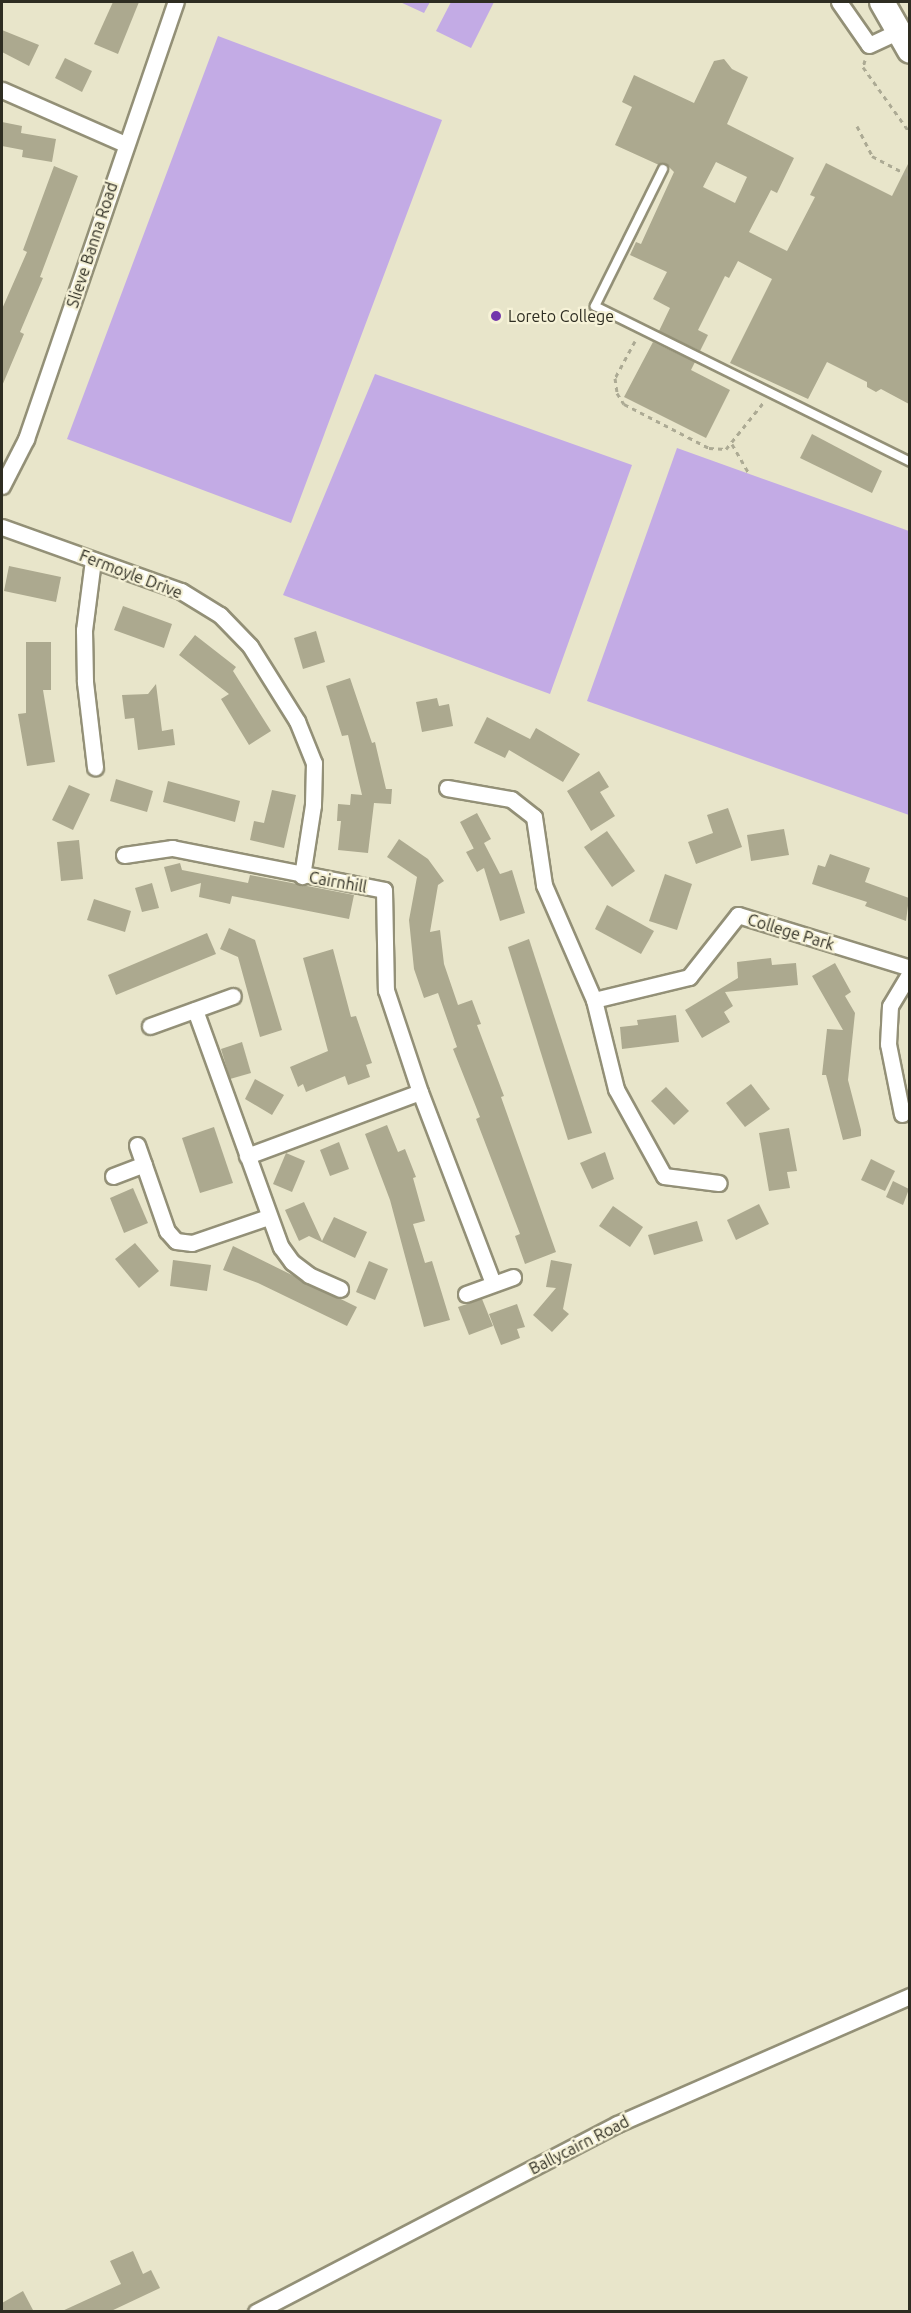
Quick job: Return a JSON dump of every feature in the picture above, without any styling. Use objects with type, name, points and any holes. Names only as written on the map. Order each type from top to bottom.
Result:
[{"type":"main road","points":[[882,2],[903,42]]},
{"type":"street","name":"Slieve Banna Road","points":[[2,486],[26,439],[125,144],[176,2]]},
{"type":"street","points":[[839,2],[869,45],[903,42]]},
{"type":"street","points":[[2,90],[125,144]]},
{"type":"street","name":"Fermoyle Drive","points":[[2,527],[181,591],[220,615],[250,646],[297,721],[314,763],[313,805],[302,876]]},
{"type":"street","points":[[93,560],[84,662],[95,767]]},
{"type":"street","points":[[447,788],[511,799],[534,817],[544,885],[594,1000],[616,1089],[664,1176],[719,1183]]},
{"type":"street","name":"Cairnhill","points":[[124,855],[172,848],[302,876],[384,890],[386,990],[420,1092],[493,1283]]},
{"type":"street","name":"College Park","points":[[594,1000],[689,977],[738,915],[909,968]]},
{"type":"street","points":[[902,1114],[888,1044],[890,1006],[909,973]]},
{"type":"street","points":[[150,1026],[234,996]]},
{"type":"street","points":[[195,1010],[268,1217],[292,1262],[340,1289]]},
{"type":"street","points":[[247,1156],[420,1092]]},
{"type":"street","points":[[137,1145],[167,1231],[176,1241],[192,1243],[268,1217]]},
{"type":"street","points":[[113,1176],[144,1164]]},
{"type":"street","points":[[466,1294],[513,1277]]},
{"type":"street","name":"Ballycairn Road","points":[[256,2312],[617,2124],[909,1996]]},
{"type":"lane","points":[[663,169],[596,306],[786,403],[909,462]]},
{"type":"path","points":[[869,45],[864,67],[909,133]]},
{"type":"path","points":[[856,126],[872,156],[909,176]]},
{"type":"path","points":[[641,329],[615,378],[616,393],[624,404],[709,448],[726,448],[732,444],[763,403],[786,403]]},
{"type":"path","points":[[732,444],[749,474]]},
{"type":"shaded area","points":[[400,2],[430,2],[424,13]]},
{"type":"shaded area","points":[[451,2],[494,2],[471,48],[436,31]]},
{"type":"shaded area","points":[[218,36],[442,120],[291,523],[67,439]]},
{"type":"shaded area","points":[[375,374],[632,465],[550,694],[283,595]]},
{"type":"shaded area","points":[[677,448],[909,531],[909,815],[587,701]]},
{"type":"building","points":[[113,2],[139,2],[118,54],[94,44]]},
{"type":"building","points":[[2,30],[39,45],[29,66],[2,52]]},
{"type":"building","points":[[65,58],[92,71],[82,92],[55,78]]},
{"type":"building","points":[[724,59],[732,69],[748,77],[727,124],[794,158],[777,193],[771,190],[749,232],[787,251],[815,197],[810,195],[826,163],[892,196],[909,162],[909,404],[881,389],[876,392],[867,387],[867,382],[827,362],[808,399],[730,363],[772,279],[738,261],[729,278],[725,276],[698,330],[708,335],[700,351],[659,331],[670,308],[653,299],[667,272],[630,255],[636,242],[641,244],[674,172],[665,163],[659,165],[615,145],[632,107],[622,102],[634,75],[694,103],[714,61]],"holes":[[[716,162],[747,177],[735,203],[703,187]]]},
{"type":"building","points":[[2,122],[22,126],[21,133],[56,139],[52,162],[22,157],[23,150],[2,146]]},
{"type":"building","points":[[54,166],[78,176],[40,277],[43,278],[20,332],[24,334],[2,386],[2,309],[27,252],[23,250]]},
{"type":"building","points":[[653,342],[695,362],[691,370],[730,390],[706,438],[624,397]]},
{"type":"building","points":[[812,434],[882,471],[872,493],[800,458]]},
{"type":"building","points":[[9,566],[61,577],[56,602],[4,591]]},
{"type":"building","points":[[123,606],[172,624],[164,648],[114,630]]},
{"type":"building","points":[[316,631],[325,662],[303,669],[294,638]]},
{"type":"building","points":[[195,635],[236,667],[233,671],[271,731],[249,745],[221,699],[229,694],[179,655]]},
{"type":"building","points":[[26,642],[51,642],[51,690],[43,690],[55,762],[27,766],[18,714],[26,713]]},
{"type":"building","points":[[350,678],[372,743],[375,742],[386,789],[392,789],[391,804],[374,803],[368,853],[338,850],[341,821],[337,821],[338,804],[350,805],[351,794],[362,795],[348,735],[342,736],[326,686]]},
{"type":"building","points":[[156,684],[162,731],[173,729],[175,745],[138,750],[134,718],[125,719],[122,695],[148,694]]},
{"type":"building","points":[[437,698],[439,706],[449,704],[453,726],[422,732],[416,702]]},
{"type":"building","points":[[487,717],[530,739],[536,728],[580,754],[563,782],[509,750],[505,758],[474,743]]},
{"type":"building","points":[[599,771],[609,787],[600,792],[615,816],[591,831],[567,791]]},
{"type":"building","points":[[116,779],[153,791],[147,812],[110,801]]},
{"type":"building","points":[[168,781],[240,801],[235,822],[163,802]]},
{"type":"building","points":[[69,785],[90,794],[73,830],[52,820]]},
{"type":"building","points":[[272,790],[296,795],[284,848],[250,840],[254,821],[264,823]]},
{"type":"building","points":[[728,808],[742,847],[696,864],[688,842],[713,833],[707,815]]},
{"type":"building","points":[[477,813],[491,839],[484,843],[500,874],[512,870],[525,913],[500,921],[484,868],[477,872],[466,852],[474,848],[460,822]]},
{"type":"building","points":[[784,829],[789,855],[751,861],[747,835]]},
{"type":"building","points":[[607,831],[635,871],[612,887],[584,847]]},
{"type":"building","points":[[399,839],[428,859],[444,881],[438,885],[430,932],[440,930],[444,964],[458,1005],[472,1000],[481,1024],[477,1025],[504,1096],[501,1097],[556,1252],[525,1264],[515,1236],[520,1234],[476,1119],[480,1117],[453,1049],[457,1047],[438,993],[424,998],[414,969],[409,920],[417,877],[387,857]]},
{"type":"building","points":[[79,840],[83,879],[61,881],[57,842]]},
{"type":"building","points":[[830,854],[870,868],[865,882],[909,898],[906,921],[865,906],[867,902],[812,884],[818,865],[825,867]]},
{"type":"building","points":[[180,863],[182,870],[248,883],[250,875],[354,895],[349,919],[232,896],[230,904],[199,897],[201,883],[171,892],[164,867]]},
{"type":"building","points":[[665,874],[692,884],[677,930],[649,921]]},
{"type":"building","points":[[152,883],[159,908],[142,912],[135,888]]},
{"type":"building","points":[[94,899],[131,911],[125,932],[87,920]]},
{"type":"building","points":[[607,905],[654,931],[641,954],[595,929]]},
{"type":"building","points":[[229,928],[255,940],[282,1030],[260,1037],[238,957],[220,949]]},
{"type":"building","points":[[207,933],[216,954],[116,995],[108,975]]},
{"type":"building","points":[[529,939],[592,1133],[568,1140],[508,947]]},
{"type":"building","points":[[333,949],[351,1017],[356,1016],[372,1063],[366,1065],[370,1077],[348,1085],[345,1076],[306,1092],[303,1084],[298,1087],[290,1067],[328,1051],[303,958]]},
{"type":"building","points":[[771,958],[772,965],[796,963],[798,985],[725,992],[733,1006],[724,1012],[730,1022],[702,1038],[685,1010],[738,978],[737,962]]},
{"type":"building","points":[[835,963],[851,992],[845,996],[855,1013],[848,1080],[861,1130],[861,1136],[843,1140],[826,1075],[822,1075],[827,1029],[843,1030],[812,976]]},
{"type":"building","points":[[676,1015],[679,1042],[622,1049],[620,1027],[638,1025],[637,1020]]},
{"type":"building","points":[[242,1042],[251,1073],[230,1079],[221,1049]]},
{"type":"building","points":[[255,1079],[284,1095],[272,1115],[245,1099]]},
{"type":"building","points":[[751,1084],[770,1109],[745,1127],[726,1103]]},
{"type":"building","points":[[666,1087],[689,1111],[674,1125],[651,1101]]},
{"type":"building","points":[[387,1125],[398,1152],[405,1149],[416,1177],[413,1178],[425,1221],[413,1224],[425,1263],[432,1261],[450,1320],[424,1327],[390,1200],[365,1134]]},
{"type":"building","points":[[214,1127],[233,1183],[200,1193],[182,1138]]},
{"type":"building","points":[[789,1128],[797,1171],[787,1172],[790,1188],[769,1191],[759,1133]]},
{"type":"building","points":[[339,1142],[349,1169],[330,1176],[320,1150]]},
{"type":"building","points":[[605,1152],[614,1179],[592,1189],[580,1163]]},
{"type":"building","points":[[286,1153],[305,1161],[292,1192],[273,1184]]},
{"type":"building","points":[[871,1159],[895,1171],[885,1191],[861,1180]]},
{"type":"building","points":[[893,1181],[909,1189],[903,1205],[886,1197]]},
{"type":"building","points":[[133,1188],[148,1223],[124,1233],[110,1198]]},
{"type":"building","points":[[304,1202],[322,1241],[334,1217],[367,1232],[355,1258],[309,1236],[299,1241],[285,1210]]},
{"type":"building","points":[[759,1204],[769,1224],[736,1240],[727,1220]]},
{"type":"building","points":[[613,1206],[643,1227],[630,1247],[599,1226]]},
{"type":"building","points":[[697,1221],[703,1241],[654,1255],[648,1235]]},
{"type":"building","points":[[135,1243],[159,1271],[139,1288],[115,1259]]},
{"type":"building","points":[[233,1246],[357,1307],[347,1326],[258,1283],[223,1270]]},
{"type":"building","points":[[173,1260],[211,1265],[207,1291],[170,1286]]},
{"type":"building","points":[[551,1260],[572,1264],[563,1309],[569,1314],[552,1332],[533,1315],[556,1288],[546,1287]]},
{"type":"building","points":[[369,1261],[388,1269],[375,1300],[356,1292]]},
{"type":"building","points":[[482,1299],[493,1326],[469,1335],[458,1307]]},
{"type":"building","points":[[517,1304],[525,1327],[517,1329],[520,1338],[501,1345],[489,1314]]},
{"type":"building","points":[[133,2251],[143,2274],[151,2270],[160,2288],[109,2312],[60,2312],[121,2284],[110,2261]]},
{"type":"building","points":[[23,2291],[34,2312],[2,2312],[2,2303]]},
{"type":"place","name":"Loreto College","points":[[496,316]]}]
